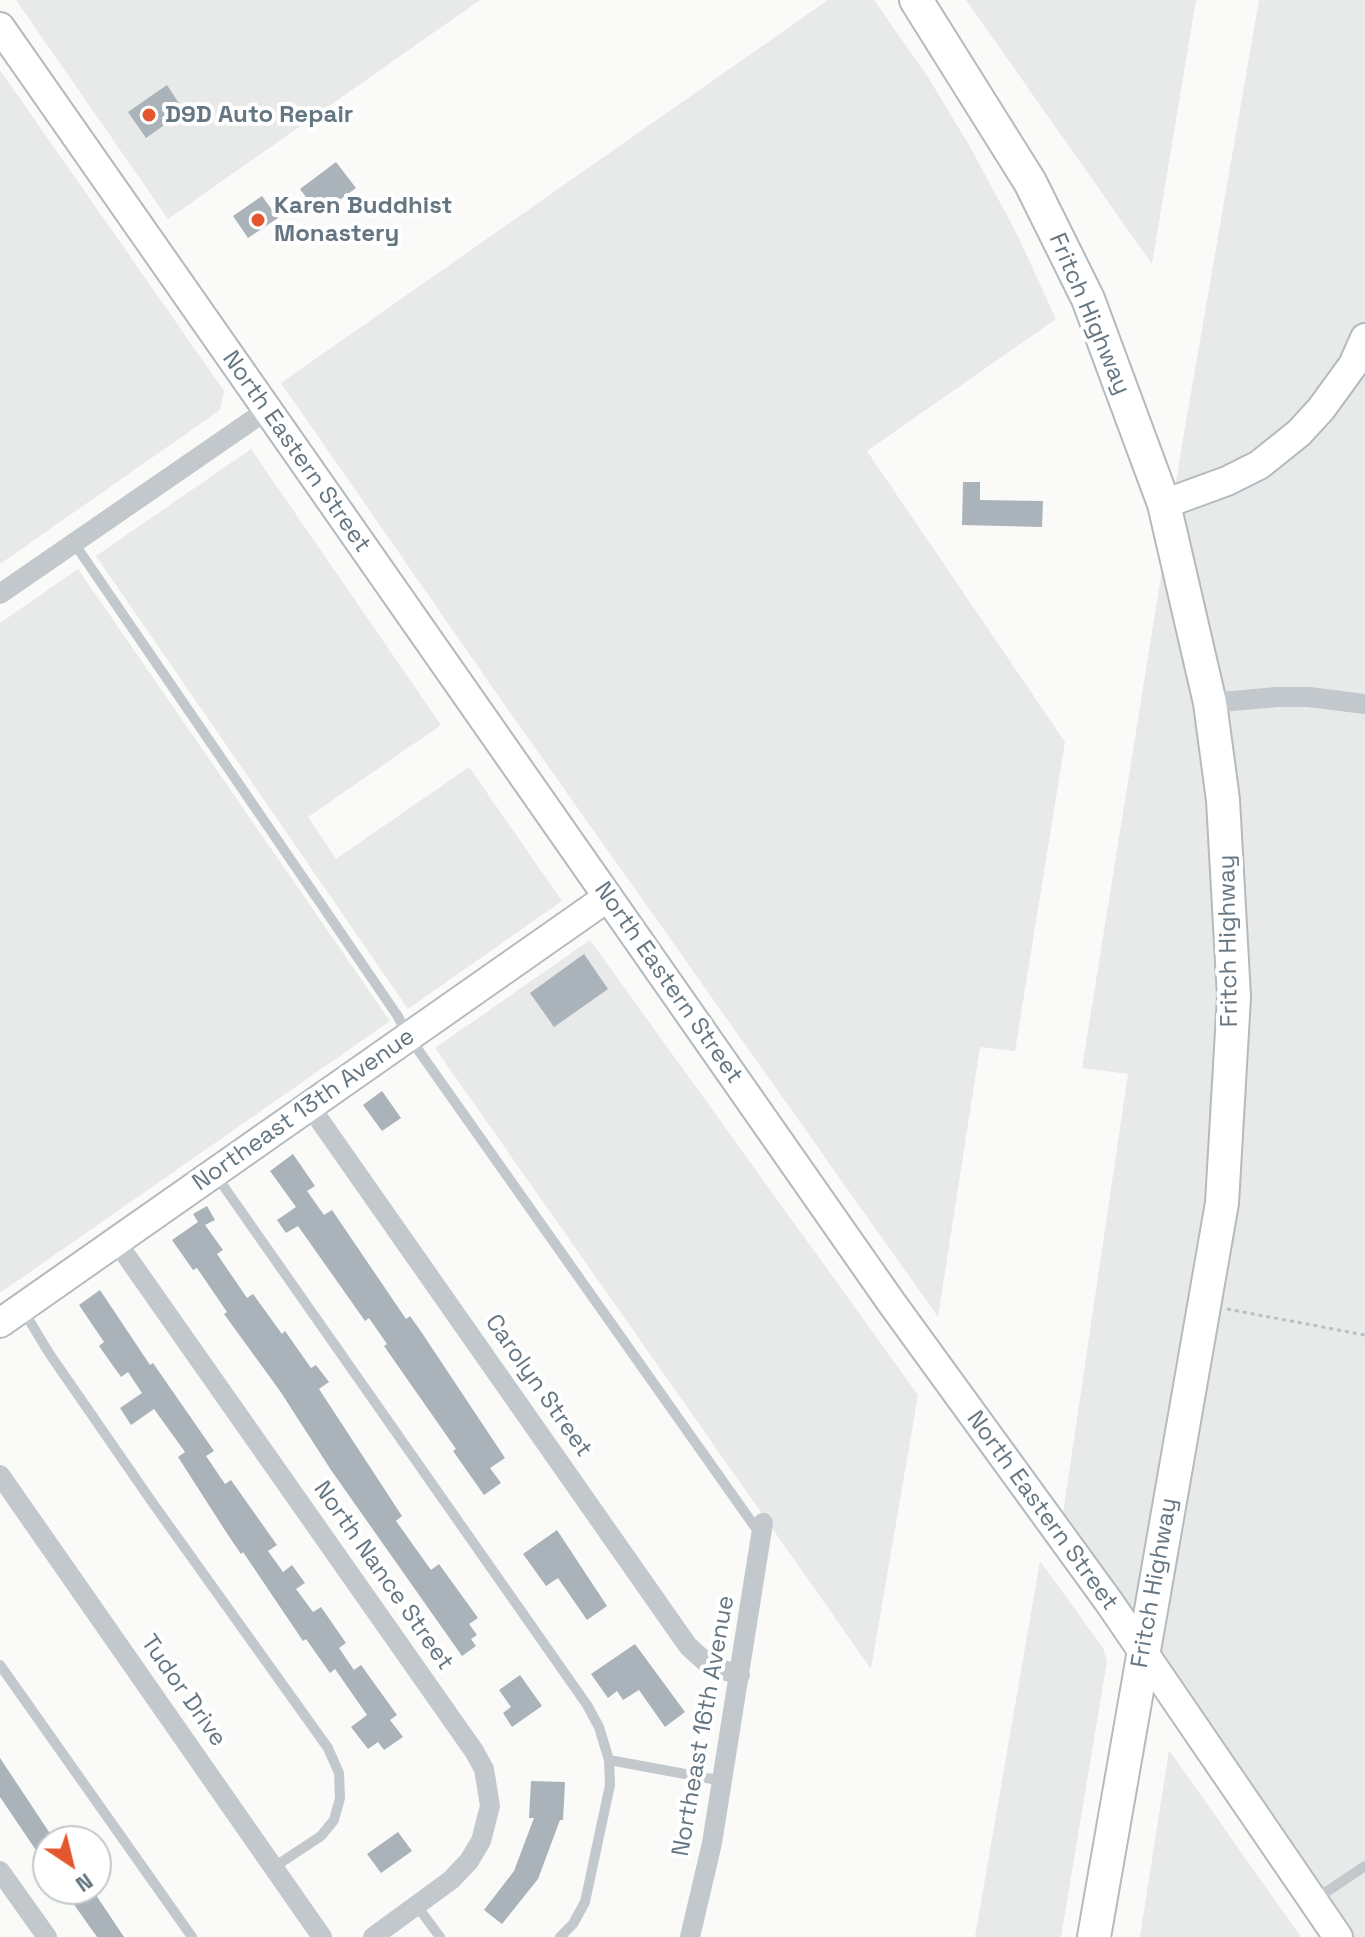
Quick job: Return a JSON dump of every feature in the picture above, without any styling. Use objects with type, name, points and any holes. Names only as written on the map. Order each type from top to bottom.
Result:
[{"type":"main road","name":"Fritch Highway","points":[[916,0],[977,94],[1043,208],[1088,299],[1164,504],[1210,703],[1225,827],[1234,997],[1222,1203],[1094,1937]]},
{"type":"main road","name":"North Eastern Street","points":[[0,27],[891,1302],[1144,1653],[1338,1937]]},
{"type":"main road","points":[[1164,504],[1248,470],[1299,433],[1353,365],[1365,338]]},
{"type":"main road","name":"Northeast 13th Avenue","points":[[11,1315],[608,897]]},
{"type":"street","points":[[0,594],[267,410]]},
{"type":"street","points":[[1210,703],[1309,697],[1365,704]]},
{"type":"street","name":"Carolyn Street","points":[[309,1105],[688,1646],[710,1666],[740,1675]]},
{"type":"street","name":"North Nance Street","points":[[116,1241],[484,1769],[490,1806],[481,1841],[469,1861],[451,1880],[376,1935]]},
{"type":"street","name":"Tudor Drive","points":[[0,1475],[322,1937]]},
{"type":"street","name":"Northeast 16th Avenue","points":[[690,1937],[723,1781],[762,1529]]},
{"type":"street","points":[[0,1871],[47,1937]]},
{"type":"lane","points":[[74,543],[397,1015],[409,1037],[762,1529]]},
{"type":"lane","points":[[214,1172],[587,1705],[599,1727],[609,1760],[610,1785],[585,1902],[573,1924],[560,1937]]},
{"type":"lane","points":[[11,1315],[49,1353],[328,1748],[339,1773],[340,1798],[334,1820],[321,1836],[274,1867]]},
{"type":"lane","points":[[0,1665],[192,1937]]},
{"type":"lane","points":[[609,1760],[723,1781]]},
{"type":"lane","points":[[1313,1901],[1365,1866]]},
{"type":"lane","points":[[417,1906],[440,1937]]},
{"type":"path","points":[[1203,1304],[1365,1335]]},
{"type":"shaded area","points":[[16,0],[480,0],[168,219]]},
{"type":"shaded area","points":[[828,0],[874,0],[928,77],[969,145],[1017,234],[1056,319],[867,451],[1065,742],[1015,1051],[980,1047],[938,1317],[281,383]]},
{"type":"shaded area","points":[[966,0],[1196,0],[1152,264]]},
{"type":"shaded area","points":[[1259,0],[1365,0],[1365,1937],[1349,1937],[1061,1527],[1128,1074],[1082,1068],[1183,439]]},
{"type":"shaded area","points":[[0,70],[224,391],[220,410],[0,564]]},
{"type":"shaded area","points":[[251,449],[441,725],[308,817],[336,859],[469,767],[562,901],[408,1009],[96,556]]},
{"type":"shaded area","points":[[78,569],[390,1021],[0,1293],[0,623]]},
{"type":"shaded area","points":[[590,940],[918,1395],[871,1669],[435,1048]]},
{"type":"shaded area","points":[[1040,1561],[1103,1648],[1107,1661],[1061,1937],[975,1937]]},
{"type":"shaded area","points":[[1169,1750],[1301,1937],[1140,1937]]},
{"type":"building","points":[[167,85],[184,111],[146,138],[128,112]]},
{"type":"building","points":[[336,162],[356,188],[319,215],[300,189]]},
{"type":"building","points":[[262,196],[278,218],[248,238],[233,216]]},
{"type":"building","points":[[963,482],[980,482],[980,500],[1043,501],[1042,527],[962,525]]},
{"type":"building","points":[[584,954],[608,989],[554,1027],[530,993]]},
{"type":"building","points":[[382,1091],[401,1118],[382,1131],[363,1105]]},
{"type":"building","points":[[293,1154],[315,1186],[307,1191],[324,1215],[332,1210],[406,1319],[410,1316],[422,1333],[505,1458],[490,1468],[501,1483],[484,1495],[384,1346],[387,1344],[369,1318],[365,1321],[298,1226],[286,1233],[277,1220],[296,1207],[270,1171]]},
{"type":"building","points":[[207,1206],[215,1220],[205,1225],[223,1250],[217,1254],[247,1298],[253,1294],[311,1368],[316,1365],[329,1382],[319,1389],[402,1516],[396,1521],[431,1570],[439,1564],[478,1618],[469,1624],[477,1635],[471,1639],[476,1646],[462,1656],[224,1314],[227,1312],[197,1268],[193,1270],[172,1240],[198,1222],[193,1214]]},
{"type":"building","points":[[100,1290],[150,1365],[153,1363],[214,1451],[206,1456],[225,1484],[231,1480],[277,1545],[268,1551],[283,1572],[292,1565],[305,1583],[296,1589],[313,1612],[321,1607],[346,1643],[339,1648],[354,1670],[361,1665],[397,1715],[390,1720],[403,1737],[384,1750],[378,1742],[368,1749],[351,1727],[367,1715],[335,1669],[330,1673],[306,1639],[303,1641],[243,1552],[241,1554],[178,1457],[185,1452],[154,1409],[131,1425],[120,1408],[142,1393],[128,1372],[121,1377],[99,1346],[104,1342],[79,1305]]},
{"type":"building","points":[[557,1530],[607,1606],[587,1620],[558,1578],[546,1586],[523,1554]]},
{"type":"building","points":[[635,1644],[685,1712],[665,1727],[639,1690],[623,1700],[617,1691],[608,1698],[591,1674]]},
{"type":"building","points":[[520,1675],[542,1706],[512,1727],[503,1713],[511,1707],[499,1690]]},
{"type":"building","points":[[0,1758],[44,1825],[32,1825],[32,1844],[0,1797]]},
{"type":"building","points":[[531,1781],[565,1782],[563,1820],[560,1820],[538,1879],[502,1924],[484,1910],[514,1871],[534,1818],[529,1818]]},
{"type":"building","points":[[398,1832],[412,1851],[381,1873],[367,1854]]},
{"type":"building","points":[[74,1905],[103,1905],[124,1937],[97,1937]]},
{"type":"place","name":"D9D Auto Repair","points":[[149,115]]},
{"type":"place","name":"Karen Buddhist Monastery","points":[[258,220]]}]
